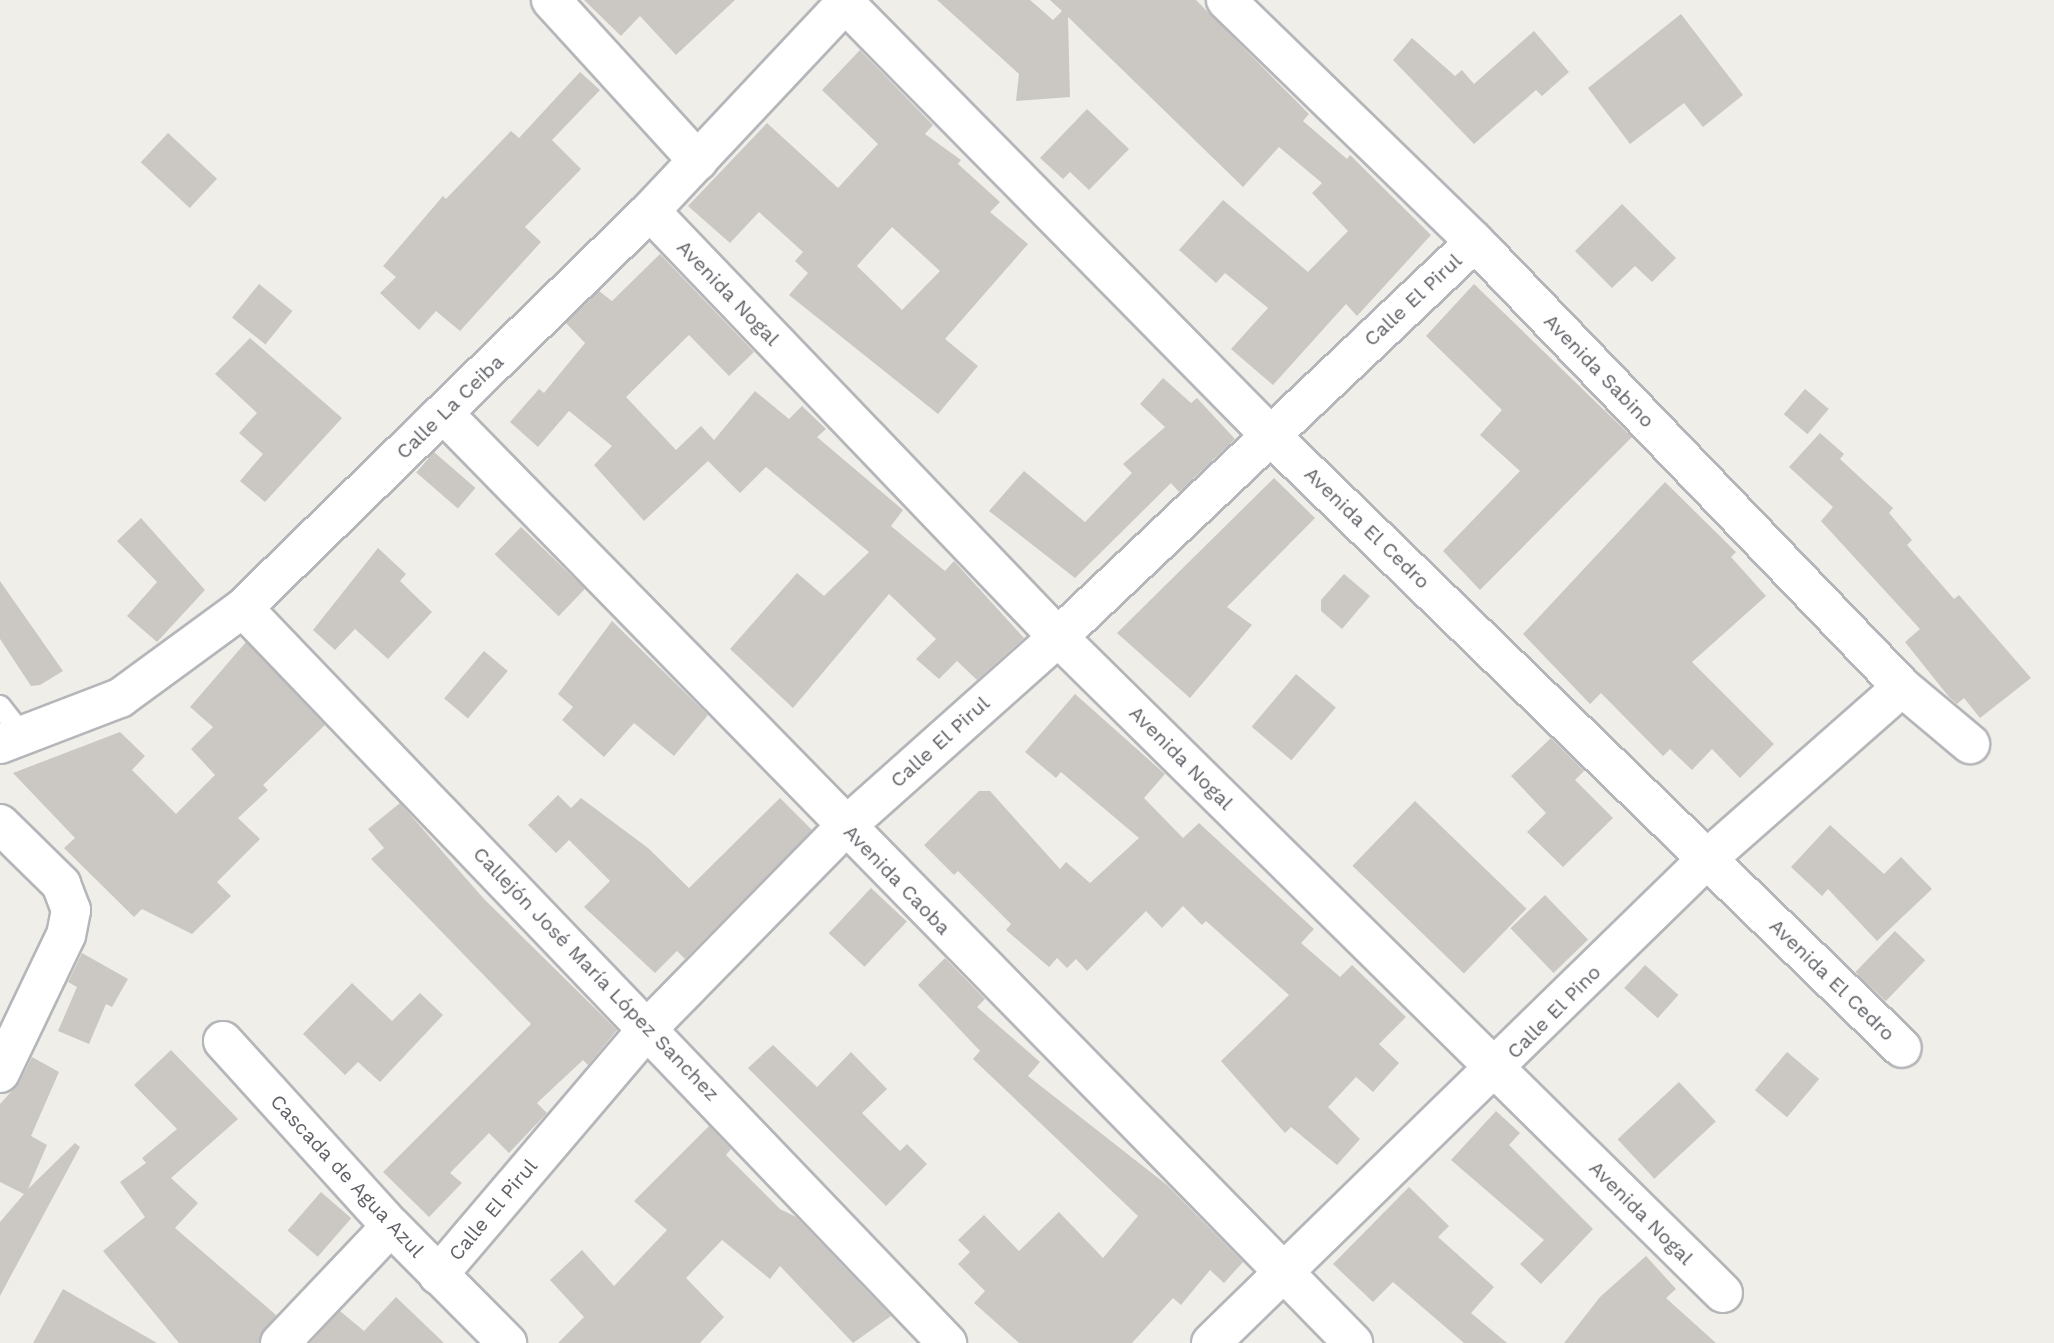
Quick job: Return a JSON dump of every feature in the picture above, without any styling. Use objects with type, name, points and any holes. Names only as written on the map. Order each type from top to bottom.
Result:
[{"type":"street","points":[[551,0],[698,161]]},
{"type":"street","name":"Avenida Sabino","points":[[1226,0],[1475,242],[1902,687],[1970,744]]},
{"type":"street","name":"Calle La Ceiba","points":[[8,728],[120,698],[243,608],[650,211],[845,1]]},
{"type":"street","name":"Avenida El Cedro","points":[[845,1],[1270,435],[1902,1048]]},
{"type":"street","name":"Avenida Nogal","points":[[650,211],[1058,637],[1723,1293]]},
{"type":"street","name":"Calle El Pirul","points":[[438,1275],[649,1027],[845,827],[1058,637],[1475,242]]},
{"type":"street","name":"Avenida Caoba","points":[[444,414],[1353,1343]]},
{"type":"street","name":"Callejón José María López Sanchez","points":[[243,608],[649,1027],[947,1343]]},
{"type":"street","name":"Calle El Pino","points":[[1211,1343],[1496,1069],[1707,859],[1902,687]]},
{"type":"street","points":[[0,824],[61,884],[71,910],[66,935],[0,1073]]},
{"type":"street","name":"Cascada de Agua Azul","points":[[223,1041],[391,1226],[507,1343]]},
{"type":"street","points":[[280,1343],[391,1226]]},
{"type":"building","points":[[584,0],[735,0],[676,55],[640,16],[621,36]]},
{"type":"building","points":[[937,0],[1030,0],[1053,20],[1062,11],[1050,0],[1196,0],[1309,114],[1303,121],[1347,159],[1350,155],[1431,235],[1357,316],[1346,304],[1273,385],[1231,349],[1268,308],[1225,273],[1216,283],[1179,250],[1223,200],[1308,272],[1348,231],[1312,193],[1322,183],[1279,147],[1243,187],[1068,17],[1070,97],[1016,101],[1019,74]]},
{"type":"building","points":[[1681,14],[1743,95],[1703,127],[1684,103],[1630,144],[1588,88]]},
{"type":"building","points":[[1534,31],[1569,72],[1542,96],[1536,90],[1474,144],[1393,60],[1412,38],[1455,76],[1462,70],[1474,84]]},
{"type":"building","points":[[860,50],[933,125],[925,134],[961,160],[958,164],[1000,202],[990,212],[1028,244],[945,339],[978,366],[938,414],[789,295],[808,273],[795,261],[803,252],[759,212],[730,243],[688,206],[767,123],[838,188],[878,144],[822,90]],"holes":[[[892,227],[940,271],[902,310],[857,266]]]},
{"type":"building","points":[[580,72],[600,90],[552,140],[581,169],[525,227],[541,242],[460,331],[436,311],[419,330],[380,293],[396,277],[383,266],[443,196],[446,199],[511,131],[519,138]]},
{"type":"building","points":[[1087,109],[1129,149],[1089,190],[1070,172],[1063,179],[1040,158]]},
{"type":"building","points":[[168,133],[217,179],[190,208],[141,162]]},
{"type":"building","points":[[1622,204],[1676,258],[1652,282],[1635,266],[1612,288],[1575,251]]},
{"type":"building","points":[[660,254],[754,352],[729,376],[689,335],[626,397],[676,450],[701,426],[714,440],[755,391],[789,419],[802,406],[826,429],[817,437],[903,510],[891,526],[945,571],[954,561],[1024,638],[977,680],[957,661],[939,679],[916,659],[936,639],[889,594],[793,708],[730,649],[797,573],[824,596],[869,552],[766,467],[740,493],[708,461],[644,521],[594,465],[612,446],[569,411],[538,447],[510,422],[539,389],[544,393],[585,343],[566,323],[599,291],[612,301]]},
{"type":"building","points":[[259,284],[292,311],[265,344],[232,317]]},
{"type":"building","points":[[1474,284],[1632,437],[1480,590],[1443,551],[1520,471],[1480,435],[1502,410],[1426,336]]},
{"type":"building","points":[[250,338],[342,418],[265,502],[240,481],[263,454],[239,433],[257,413],[215,374]]},
{"type":"building","points":[[1163,378],[1191,403],[1197,398],[1235,439],[1179,492],[1171,483],[1075,578],[989,511],[1024,471],[1085,522],[1132,473],[1123,464],[1165,427],[1140,404]]},
{"type":"building","points":[[1805,389],[1829,409],[1808,434],[1784,414]]},
{"type":"building","points":[[1820,433],[1844,454],[1840,459],[1893,508],[1889,513],[1912,540],[1907,545],[1954,599],[1959,595],[2031,678],[1980,718],[1964,698],[1957,704],[1949,697],[1905,642],[1920,629],[1821,521],[1833,507],[1789,467]]},
{"type":"building","points":[[434,452],[476,488],[458,508],[416,472]]},
{"type":"building","points":[[1274,478],[1315,518],[1227,607],[1252,625],[1190,698],[1117,633]]},
{"type":"building","points":[[1665,482],[1736,552],[1731,557],[1766,596],[1692,662],[1774,744],[1740,778],[1712,749],[1692,770],[1670,749],[1663,756],[1601,693],[1590,704],[1523,634]]},
{"type":"building","points":[[141,518],[205,590],[157,642],[127,616],[157,582],[117,541]]},
{"type":"building","points":[[521,527],[585,589],[559,616],[495,554]]},
{"type":"building","points":[[378,548],[406,574],[400,581],[432,612],[388,659],[355,629],[335,650],[313,630]]},
{"type":"building","points":[[1344,574],[1370,596],[1342,629],[1321,611],[1321,600]]},
{"type":"building","points":[[0,581],[63,671],[40,685],[31,686],[0,639]]},
{"type":"building","points":[[612,621],[708,715],[674,756],[634,723],[604,757],[562,720],[573,707],[558,694]]},
{"type":"building","points":[[246,642],[325,725],[263,785],[268,790],[238,818],[260,839],[217,882],[231,896],[192,934],[142,909],[134,917],[64,848],[75,838],[13,773],[120,732],[145,756],[132,770],[176,814],[215,775],[191,749],[213,727],[190,707]]},
{"type":"building","points":[[484,651],[508,671],[468,718],[444,698]]},
{"type":"building","points":[[1296,674],[1336,707],[1291,760],[1252,727]]},
{"type":"building","points":[[1075,694],[1165,774],[1144,798],[1183,838],[1199,823],[1314,929],[1301,943],[1340,977],[1352,965],[1406,1017],[1379,1044],[1399,1063],[1373,1092],[1356,1077],[1328,1107],[1360,1139],[1337,1165],[1291,1127],[1285,1133],[1221,1061],[1289,995],[1206,921],[1202,925],[1183,906],[1162,928],[1146,911],[1087,971],[1076,959],[1067,968],[1057,958],[1049,967],[1006,930],[1011,924],[958,871],[954,875],[924,845],[979,791],[990,791],[1060,869],[1066,862],[1090,883],[1139,838],[1061,772],[1056,778],[1025,752]]},
{"type":"building","points":[[1551,738],[1584,771],[1575,780],[1613,818],[1563,867],[1527,832],[1546,813],[1511,776]]},
{"type":"building","points":[[558,795],[571,808],[581,798],[648,848],[689,888],[780,798],[812,830],[685,959],[677,951],[655,973],[584,907],[610,881],[569,840],[556,853],[528,825]]},
{"type":"building","points":[[1415,801],[1526,909],[1464,973],[1352,866]]},
{"type":"building","points":[[400,803],[484,899],[617,1030],[588,1065],[583,1060],[537,1103],[547,1113],[509,1153],[489,1133],[450,1173],[462,1183],[429,1217],[383,1172],[531,1024],[371,859],[384,848],[368,829]]},
{"type":"building","points":[[1830,825],[1884,874],[1901,857],[1932,889],[1877,941],[1828,889],[1822,896],[1791,867]]},
{"type":"building","points":[[871,888],[907,921],[865,967],[829,933]]},
{"type":"building","points":[[1545,895],[1588,940],[1554,973],[1510,928]]},
{"type":"building","points":[[1895,931],[1925,960],[1886,1001],[1855,972]]},
{"type":"building","points":[[82,953],[128,979],[112,1007],[106,1004],[89,1044],[58,1031],[77,987],[68,982]]},
{"type":"building","points":[[945,958],[985,999],[977,1007],[1040,1062],[1028,1076],[1167,1185],[1243,1262],[1224,1283],[1210,1270],[1181,1305],[1173,1298],[1132,1343],[1019,1343],[974,1303],[985,1291],[958,1264],[970,1252],[958,1240],[984,1215],[1019,1251],[1059,1212],[1103,1258],[1138,1216],[973,1059],[980,1051],[918,985]]},
{"type":"building","points":[[1645,965],[1678,995],[1658,1018],[1624,988]]},
{"type":"building","points":[[352,983],[392,1021],[420,993],[443,1015],[380,1082],[358,1062],[345,1075],[303,1034]]},
{"type":"building","points":[[773,1045],[817,1087],[851,1052],[887,1089],[862,1113],[900,1151],[907,1144],[927,1164],[886,1206],[748,1068]]},
{"type":"building","points":[[171,1050],[238,1119],[171,1178],[198,1203],[175,1228],[276,1315],[259,1343],[179,1343],[103,1251],[145,1217],[120,1182],[146,1163],[142,1158],[177,1129],[134,1085]]},
{"type":"building","points":[[1787,1052],[1819,1079],[1787,1117],[1755,1090]]},
{"type":"building","points":[[32,1057],[59,1072],[31,1136],[47,1145],[28,1189],[75,1143],[80,1147],[0,1296],[0,1222],[24,1194],[0,1182],[0,1104],[19,1083]]},
{"type":"building","points":[[1679,1082],[1716,1121],[1654,1179],[1618,1139]]},
{"type":"building","points":[[1496,1111],[1520,1133],[1509,1145],[1593,1229],[1541,1284],[1520,1264],[1544,1240],[1451,1160]]},
{"type":"building","points":[[709,1126],[731,1149],[726,1155],[780,1209],[796,1217],[891,1316],[853,1343],[780,1266],[770,1279],[722,1240],[686,1278],[724,1317],[700,1343],[558,1343],[584,1317],[550,1280],[582,1250],[614,1286],[667,1230],[634,1201]]},
{"type":"building","points":[[1409,1187],[1449,1226],[1438,1237],[1494,1287],[1471,1313],[1507,1343],[1464,1343],[1393,1282],[1373,1302],[1333,1264]]},
{"type":"building","points":[[321,1192],[351,1218],[318,1257],[288,1230]]},
{"type":"building","points":[[1646,1256],[1676,1289],[1666,1298],[1716,1343],[1564,1343],[1600,1297]]},
{"type":"building","points":[[63,1289],[157,1343],[33,1343]]},
{"type":"building","points":[[396,1297],[444,1343],[310,1343],[340,1311],[364,1331]]}]
